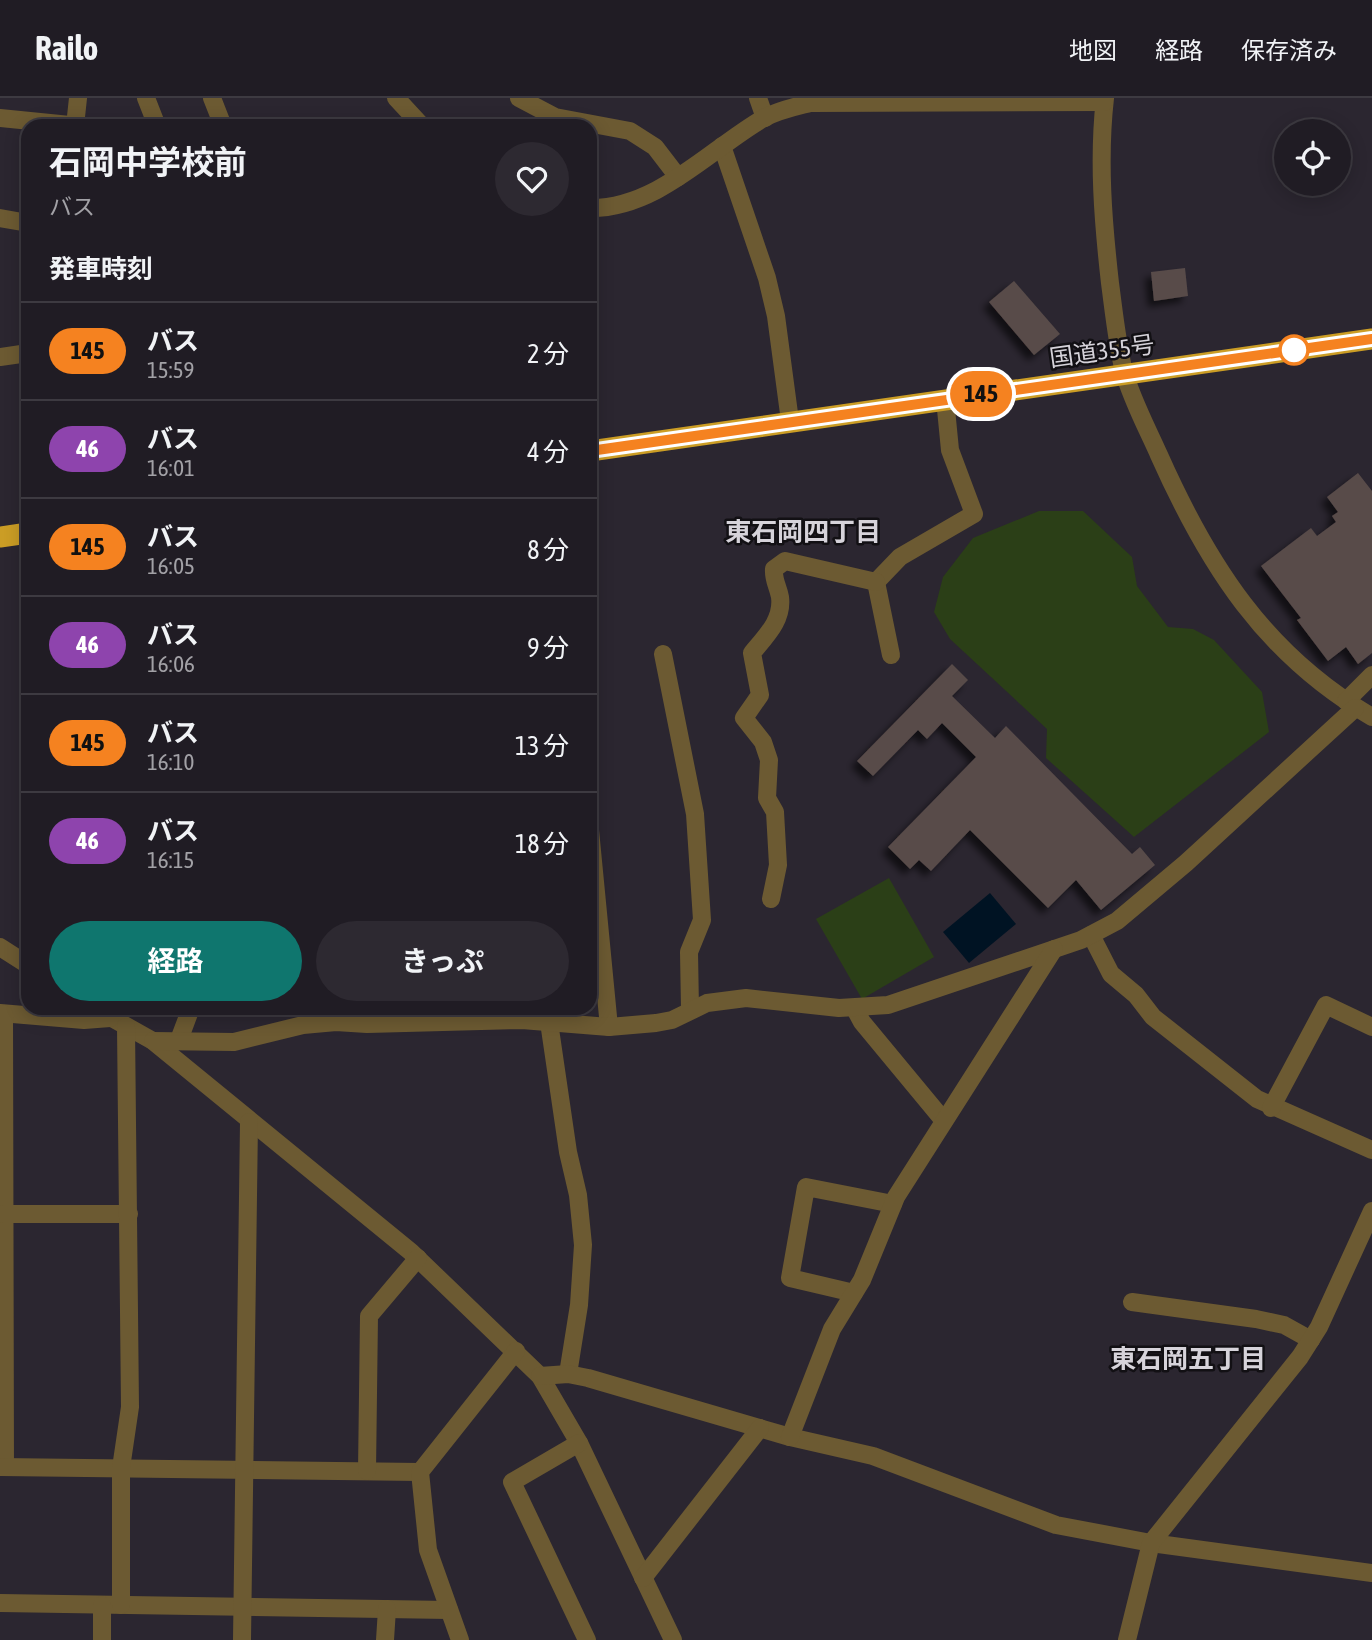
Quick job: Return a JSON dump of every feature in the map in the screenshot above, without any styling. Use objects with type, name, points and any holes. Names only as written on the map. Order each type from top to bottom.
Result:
[{"type":"highway","name":"国道355号","points":[[597,450],[1372,339]]},
{"type":"highway","points":[[0,537],[21,534]]},
{"type":"street","points":[[76,119],[78,98]]},
{"type":"street","points":[[146,98],[154,119]]},
{"type":"street","points":[[212,98],[220,119]]},
{"type":"street","points":[[396,98],[413,119]]},
{"type":"street","points":[[519,98],[555,117],[566,119]]},
{"type":"street","points":[[758,98],[765,118]]},
{"type":"street","points":[[597,207],[620,205],[678,177],[765,118],[810,103],[850,100],[1105,100],[1101,181],[1103,224],[1125,375],[1178,496],[1205,550],[1274,641],[1299,666],[1372,718]]},
{"type":"street","points":[[0,118],[21,120]]},
{"type":"street","points":[[597,125],[630,131],[655,146],[678,177]]},
{"type":"street","points":[[722,146],[767,278],[776,316],[790,421]]},
{"type":"street","points":[[0,218],[21,222]]},
{"type":"street","points":[[0,357],[21,354]]},
{"type":"street","points":[[876,582],[900,557],[974,514],[950,450],[945,399]]},
{"type":"street","points":[[771,900],[778,865],[775,812],[767,798],[769,760],[763,742],[744,718],[760,695],[752,653],[778,619],[780,597],[773,577],[774,569],[785,561],[876,582]]},
{"type":"street","points":[[876,582],[891,655]]},
{"type":"street","points":[[663,654],[695,814],[702,920],[689,952],[690,1009]]},
{"type":"street","points":[[153,1041],[234,1042],[303,1025],[366,1016],[550,1022],[609,1027],[672,1020],[690,1009],[726,999],[746,998],[855,1009],[918,996],[1091,935],[1137,906],[1186,863],[1350,704],[1372,675]]},
{"type":"street","points":[[597,903],[609,1027]]},
{"type":"street","points":[[1091,935],[1102,962],[1111,974],[1136,995],[1153,1017],[1271,1108],[1372,1150]]},
{"type":"street","points":[[0,947],[21,960]]},
{"type":"street","points":[[790,1437],[832,1329],[854,1293],[893,1204],[1054,949]]},
{"type":"street","points":[[1271,1108],[1326,1005],[1372,1027]]},
{"type":"street","points":[[855,1009],[862,1022],[944,1121]]},
{"type":"street","points":[[21,1015],[2,1013],[2,1467],[420,1472]]},
{"type":"street","points":[[25,1015],[84,1020],[110,1018]]},
{"type":"street","points":[[105,1015],[153,1041],[418,1258],[540,1376],[579,1443],[673,1640]]},
{"type":"street","points":[[179,1040],[188,1015]]},
{"type":"street","points":[[550,1022],[568,1152],[578,1195],[583,1245],[579,1305],[568,1374]]},
{"type":"street","points":[[121,1605],[121,1468],[130,1407],[126,1027]]},
{"type":"street","points":[[242,1640],[249,1122]]},
{"type":"street","points":[[854,1293],[790,1278],[806,1187],[893,1204]]},
{"type":"street","points":[[1127,1640],[1150,1543],[1311,1340],[1372,1211]]},
{"type":"street","points":[[4,1214],[129,1214]]},
{"type":"street","points":[[367,1471],[369,1316],[418,1258]]},
{"type":"street","points":[[1132,1302],[1256,1319],[1284,1325],[1311,1340]]},
{"type":"street","points":[[460,1640],[428,1550],[420,1472],[516,1351]]},
{"type":"street","points":[[540,1376],[568,1374],[790,1437],[873,1456],[1056,1525],[1150,1543],[1372,1573]]},
{"type":"street","points":[[643,1578],[760,1428]]},
{"type":"street","points":[[579,1443],[512,1482],[587,1640]]},
{"type":"street","points":[[0,1603],[449,1610]]},
{"type":"street","points":[[102,1605],[102,1640]]},
{"type":"street","points":[[385,1640],[387,1609]]},
{"type":"green space","points":[[1039,511],[1083,511],[1132,557],[1137,586],[1168,627],[1193,629],[1214,640],[1262,692],[1269,732],[1134,837],[1046,758],[1047,729],[950,639],[934,612],[943,577],[973,538]]},
{"type":"green space","points":[[889,878],[934,957],[862,999],[816,919]]},
{"type":"water","points":[[990,893],[1016,924],[969,963],[943,932]]},
{"type":"building","points":[[1185,268],[1188,296],[1154,301],[1151,272]]},
{"type":"building","points":[[1014,281],[1060,334],[1034,355],[989,302]]},
{"type":"building","points":[[1358,473],[1372,491],[1372,653],[1358,664],[1346,647],[1328,661],[1297,620],[1301,618],[1261,566],[1311,528],[1317,536],[1336,522],[1332,516],[1338,512],[1327,497]]},
{"type":"building","points":[[952,664],[968,680],[952,696],[995,738],[1006,726],[1132,854],[1140,847],[1155,865],[1101,910],[1076,880],[1048,908],[970,830],[931,871],[919,860],[910,869],[888,847],[976,757],[942,723],[927,739],[918,730],[873,776],[857,761]]},
{"type":"bus line","name":"145","points":[[597,450],[1372,339]]},
{"type":"district","name":"東石岡四丁目","points":[[803,532]]},
{"type":"district","name":"東石岡五丁目","points":[[1188,1359]]}]
